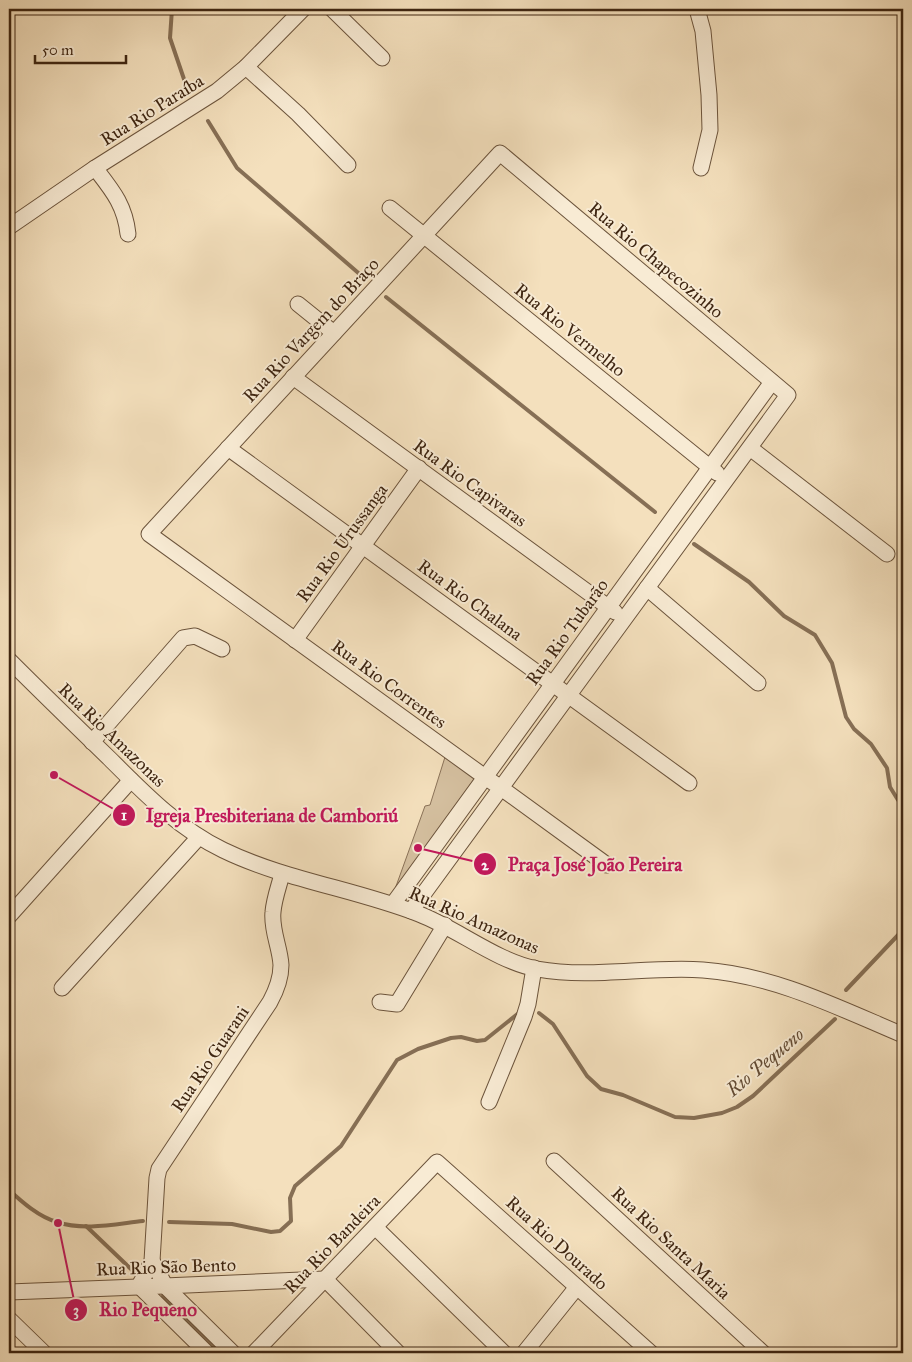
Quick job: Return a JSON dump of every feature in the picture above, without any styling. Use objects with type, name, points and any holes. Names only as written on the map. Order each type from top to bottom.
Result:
[{"type":"street","name":"Rua Rio Paraíba","points":[[9,227],[95,168],[217,91],[246,67],[303,9]]},
{"type":"street","points":[[332,9],[382,58]]},
{"type":"street","points":[[697,9],[703,31],[709,94],[710,130],[701,168]]},
{"type":"street","points":[[246,67],[298,114],[348,164]]},
{"type":"street","name":"Rua Rio Vargem do Braço","points":[[149,534],[500,153]]},
{"type":"street","name":"Rua Rio Chapecozinho","points":[[500,153],[788,395],[750,448]]},
{"type":"street","points":[[95,168],[121,204],[127,223],[128,234]]},
{"type":"street","name":"Rua Rio Vermelho","points":[[390,208],[726,480]]},
{"type":"street","points":[[298,304],[334,333]]},
{"type":"street","name":"Rua Rio Capivaras","points":[[293,377],[625,619]]},
{"type":"street","name":"Rua Rio Tubarão","points":[[393,904],[772,382]]},
{"type":"street","name":"Rua Rio Chalana","points":[[228,448],[689,784]]},
{"type":"street","points":[[411,911],[750,448],[887,554]]},
{"type":"street","name":"Rua Rio Urussanga","points":[[295,640],[419,468]]},
{"type":"street","name":"Rua Rio Correntes","points":[[149,534],[607,865]]},
{"type":"street","points":[[647,588],[758,683]]},
{"type":"street","points":[[92,742],[183,638],[195,636],[222,649]]},
{"type":"street","name":"Rua Rio Amazonas","points":[[9,660],[131,780],[180,824],[199,837],[231,854],[282,874],[393,904],[445,925],[504,958],[534,968],[558,972],[595,974],[688,969],[746,976],[803,994],[903,1035]]},
{"type":"street","points":[[9,916],[131,780]]},
{"type":"street","points":[[62,988],[199,837]]},
{"type":"street","name":"Rua Rio Guarani","points":[[139,1286],[152,1261],[156,1178],[159,1169],[277,989],[281,964],[274,930],[273,912],[282,874]]},
{"type":"street","points":[[380,1002],[397,1004],[445,925]]},
{"type":"street","points":[[489,1102],[524,1017],[534,968]]},
{"type":"street","name":"Rua Rio Santa Maria","points":[[554,1160],[763,1353]]},
{"type":"street","name":"Rua Rio Bandeira","points":[[254,1353],[438,1162]]},
{"type":"street","name":"Rua Rio Dourado","points":[[438,1162],[651,1353]]},
{"type":"street","points":[[375,1227],[504,1353]]},
{"type":"street","points":[[152,1261],[166,1287],[232,1353]]},
{"type":"street","points":[[325,1279],[398,1353]]},
{"type":"street","name":"Rua Rio São Bento","points":[[9,1292],[325,1279]]},
{"type":"street","points":[[139,1286],[207,1353]]},
{"type":"street","points":[[524,1353],[577,1287]]},
{"type":"street","points":[[9,1319],[44,1353]]},
{"type":"shaded area","points":[[445,757],[475,778],[395,889],[425,806],[430,805]]},
{"type":"waterway","points":[[172,9],[170,38],[187,88]]},
{"type":"waterway","points":[[208,121],[237,168],[363,277]]},
{"type":"waterway","points":[[386,297],[655,512]]},
{"type":"waterway","points":[[694,544],[749,582],[784,616],[815,635],[832,663],[846,717],[854,729],[871,744],[887,768],[890,787],[898,800],[903,804]]},
{"type":"waterway","name":"Rio Pequeno","points":[[846,990],[903,931]]},
{"type":"waterway","name":"Rio Pequeno","points":[[169,1222],[232,1224],[271,1232],[280,1231],[291,1221],[290,1198],[295,1186],[341,1146],[397,1060],[418,1049],[451,1038],[461,1037],[477,1041],[485,1040],[520,1012]]},
{"type":"waterway","name":"Rio Pequeno","points":[[539,1013],[553,1024],[587,1076],[601,1089],[623,1095],[675,1117],[694,1118],[722,1113],[737,1107],[753,1096],[835,1019]]},
{"type":"waterway","name":"Rio Pequeno","points":[[9,1190],[37,1213],[50,1220],[67,1225],[100,1226],[143,1221]]},
{"type":"waterway","points":[[86,1226],[133,1271]]},
{"type":"waterway","points":[[163,1296],[219,1353]]},
{"type":"place","name":"Igreja Presbiteriana de Camboriú","points":[[54,775]]},
{"type":"place","name":"Praça José João Pereira","points":[[418,848]]},
{"type":"place","name":"Rio Pequeno","points":[[58,1223]]}]
